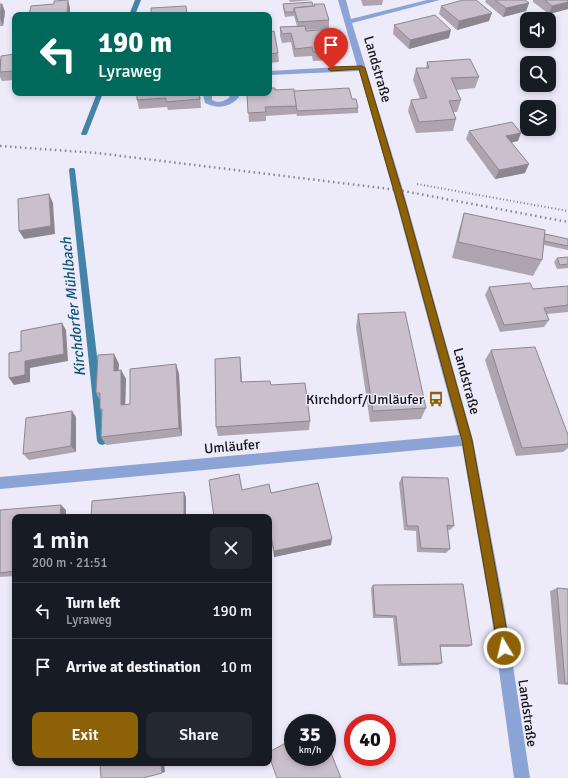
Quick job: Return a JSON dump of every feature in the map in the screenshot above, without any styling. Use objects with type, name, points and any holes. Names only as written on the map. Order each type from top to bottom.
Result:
[{"type":"street","name":"Landstraße","points":[[342,0],[395,180],[467,440],[498,606],[522,778]]},
{"type":"street","points":[[348,22],[436,0]]},
{"type":"street","points":[[272,72],[362,68]]},
{"type":"street","points":[[207,96],[208,101],[220,104],[233,100],[235,96]]},
{"type":"street","name":"Umläufer","points":[[0,483],[467,440]]},
{"type":"path","points":[[395,180],[568,211]]},
{"type":"building","points":[[68,0],[67,12],[30,12],[31,6],[54,4],[54,1]]},
{"type":"building","points":[[463,0],[476,0],[492,13],[459,21],[441,6]]},
{"type":"building","points":[[495,0],[525,0],[529,3],[506,8]]},
{"type":"building","points":[[545,0],[568,0],[568,2],[552,6]]},
{"type":"building","points":[[312,2],[313,6],[294,8],[294,12],[285,12],[283,4]]},
{"type":"building","points":[[0,4],[2,4],[0,15]]},
{"type":"building","points":[[314,4],[324,4],[329,20],[298,22],[294,8],[315,6]]},
{"type":"building","points":[[186,6],[187,12],[151,12],[151,8]]},
{"type":"building","points":[[435,15],[451,30],[410,40],[394,25]]},
{"type":"building","points":[[305,26],[306,31],[335,29],[338,42],[332,43],[334,51],[313,52],[312,47],[295,49],[291,33],[282,34],[280,27]]},
{"type":"building","points":[[272,31],[274,31],[278,53],[272,54]]},
{"type":"building","points":[[12,54],[12,71],[0,72],[1,56]]},
{"type":"building","points":[[470,59],[479,77],[451,78],[461,100],[449,101],[456,119],[419,122],[411,100],[427,98],[416,68],[429,68],[427,62]]},
{"type":"building","points":[[272,88],[275,88],[275,90],[294,89],[297,106],[265,107],[266,112],[248,113],[247,96],[272,96]]},
{"type":"building","points":[[349,88],[352,99],[356,99],[358,108],[297,111],[294,91]]},
{"type":"building","points":[[137,96],[200,96],[200,99],[166,102],[166,98],[137,100]]},
{"type":"building","points":[[512,122],[520,133],[506,136],[529,164],[499,170],[469,131]]},
{"type":"building","points":[[49,194],[51,226],[19,231],[18,199]]},
{"type":"building","points":[[464,213],[545,230],[542,260],[458,242]]},
{"type":"building","points":[[545,234],[568,239],[568,246],[544,241]]},
{"type":"building","points":[[568,257],[568,264],[560,265],[557,258]]},
{"type":"building","points":[[530,283],[533,289],[568,286],[568,305],[544,308],[549,320],[504,325],[489,287]]},
{"type":"building","points":[[405,312],[426,408],[373,411],[358,314]]},
{"type":"building","points":[[62,323],[64,354],[25,361],[25,375],[9,378],[9,353],[21,351],[21,331]]},
{"type":"building","points":[[535,347],[568,435],[568,444],[522,448],[491,350]]},
{"type":"building","points":[[114,354],[114,371],[121,370],[121,405],[130,404],[130,369],[176,364],[179,428],[101,437],[102,409],[100,409],[100,393],[96,393],[98,355]]},
{"type":"building","points":[[240,357],[241,382],[270,381],[271,385],[305,383],[310,421],[216,427],[215,359]]},
{"type":"building","points":[[72,411],[71,446],[23,454],[26,418]]},
{"type":"building","points":[[239,474],[242,490],[269,484],[271,493],[318,483],[332,539],[274,551],[272,541],[272,514],[214,514],[209,480]]},
{"type":"building","points":[[402,477],[448,478],[454,526],[447,525],[450,549],[421,548],[418,526],[407,526]]},
{"type":"building","points":[[184,492],[184,514],[91,514],[92,501]]},
{"type":"building","points":[[61,505],[60,514],[12,514],[12,571],[0,573],[0,510]]},
{"type":"building","points":[[463,584],[472,645],[440,645],[442,663],[401,664],[396,616],[375,615],[373,585]]},
{"type":"building","points":[[557,588],[568,589],[568,683],[565,683]]},
{"type":"building","points":[[284,744],[284,766],[336,766],[341,778],[277,778],[272,764],[272,750]]},
{"type":"building","points":[[100,766],[161,766],[162,773],[143,778],[101,778]]},
{"type":"waterway","name":"Kirchdorfer Mühlbach","points":[[133,12],[138,0]]},
{"type":"waterway","name":"Kirchdorfer Mühlbach","points":[[84,134],[99,96]]},
{"type":"waterway","name":"Kirchdorfer Mühlbach","points":[[72,170],[102,441]]},
{"type":"railway","points":[[0,146],[97,153],[398,190],[568,222]]},
{"type":"place","name":"Kirchdorf/Umläufer","points":[[436,399]]},
{"type":"route","points":[[331,69],[362,68],[395,180],[467,440],[498,606],[504,648]]}]
